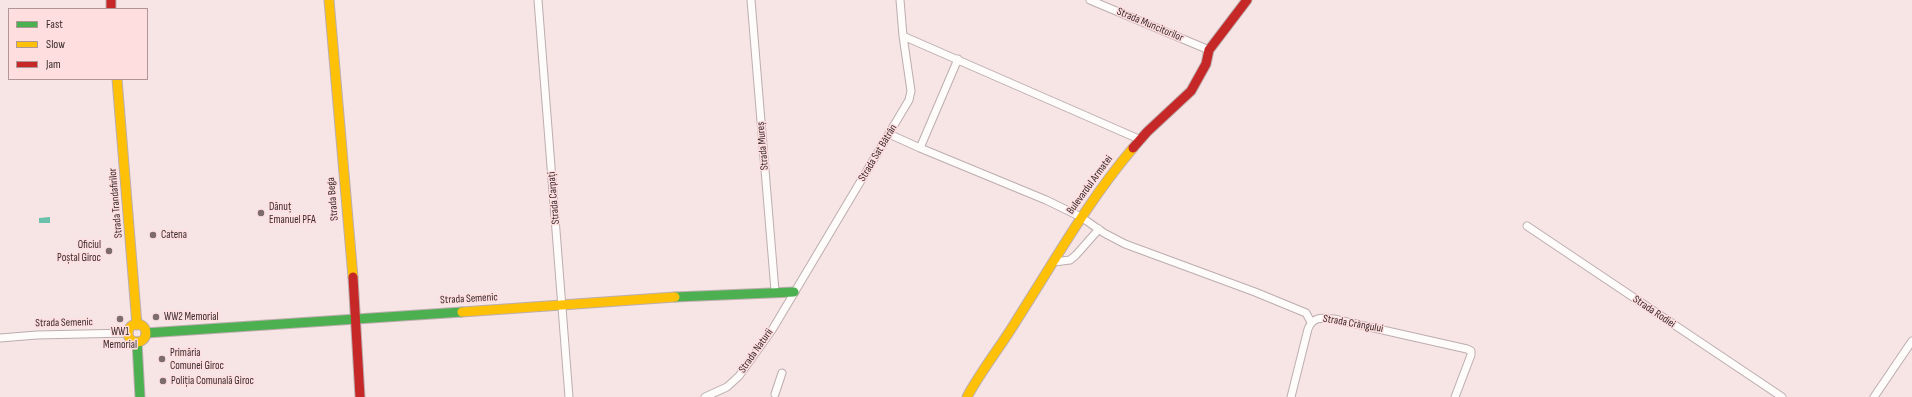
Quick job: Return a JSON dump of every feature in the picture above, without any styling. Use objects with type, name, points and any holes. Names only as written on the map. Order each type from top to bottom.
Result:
[{"type":"street","name":"Strada Bega","points":[[329,0],[356,318],[360,397]]},
{"type":"street","name":"Strada Carpați","points":[[538,0],[569,397]]},
{"type":"street","name":"Strada Mureș","points":[[751,0],[775,291]]},
{"type":"street","name":"Strada Sat Bătrân","points":[[794,292],[908,100],[911,91],[903,36],[900,0]]},
{"type":"street","name":"Strada Muncitorilor","points":[[1090,0],[1209,50]]},
{"type":"street","name":"Bulevardul Armatei","points":[[967,397],[979,374],[1054,262],[1081,217],[1112,173],[1141,140],[1191,91],[1206,64],[1209,50],[1247,0]]},
{"type":"street","points":[[903,36],[1141,140]]},
{"type":"street","points":[[920,148],[958,59]]},
{"type":"street","name":"Strada Trandafirilor","points":[[117,80],[137,325]]},
{"type":"street","points":[[889,134],[1046,200],[1081,217],[1098,229],[1125,244],[1255,292],[1306,313],[1311,322]]},
{"type":"street","name":"Strada Rodiei","points":[[1527,226],[1782,397]]},
{"type":"street","points":[[1054,262],[1070,260],[1098,229]]},
{"type":"street","name":"Strada Semenic","points":[[146,332],[775,291],[794,292]]},
{"type":"street","name":"Strada Naturii","points":[[705,397],[727,387],[739,376],[772,330],[794,292]]},
{"type":"street","name":"Strada Crângului","points":[[1291,397],[1311,322],[1318,317],[1422,337],[1471,351],[1471,355],[1455,397]]},
{"type":"street","points":[[137,325],[142,326],[146,332],[145,338],[137,342],[130,338],[129,333],[130,328],[137,325]]},
{"type":"street","name":"Strada Semenic","points":[[0,338],[37,335],[129,333]]},
{"type":"street","points":[[1874,397],[1912,341]]},
{"type":"street","points":[[137,342],[140,397]]},
{"type":"street","points":[[775,394],[782,373]]},
{"type":"shaded area","points":[[50,217],[50,223],[39,223],[39,218]]},
{"type":"traffic: fast","points":[[675,297],[794,292]]},
{"type":"traffic: fast","points":[[146,333],[462,312]]},
{"type":"traffic: fast","points":[[137,342],[140,397]]},
{"type":"traffic: slow","points":[[329,0],[353,277]]},
{"type":"traffic: slow","points":[[117,80],[137,325]]},
{"type":"traffic: slow","points":[[967,397],[1087,210],[1101,189],[1133,148]]},
{"type":"traffic: slow","points":[[462,312],[675,297]]},
{"type":"traffic: slow","points":[[137,324],[143,327],[146,333],[143,339],[137,342],[131,339],[128,333],[131,327],[137,324]]},
{"type":"traffic: jam","points":[[111,0],[111,8]]},
{"type":"traffic: jam","points":[[1133,148],[1147,132],[1191,91],[1206,64],[1209,50],[1247,0]]},
{"type":"traffic: jam","points":[[353,277],[360,397]]},
{"type":"place","name":"Dănuț Emanuel PFA","points":[[261,213]]},
{"type":"place","name":"Catena","points":[[153,235]]},
{"type":"place","name":"Oficiul Poștal Giroc","points":[[109,251]]},
{"type":"place","name":"WW2 Memorial","points":[[156,317]]},
{"type":"place","name":"WW1 Memorial","points":[[120,319]]},
{"type":"place","name":"Primăria Comunei Giroc","points":[[162,359]]},
{"type":"place","name":"Poliția Comunală Giroc","points":[[163,381]]}]
